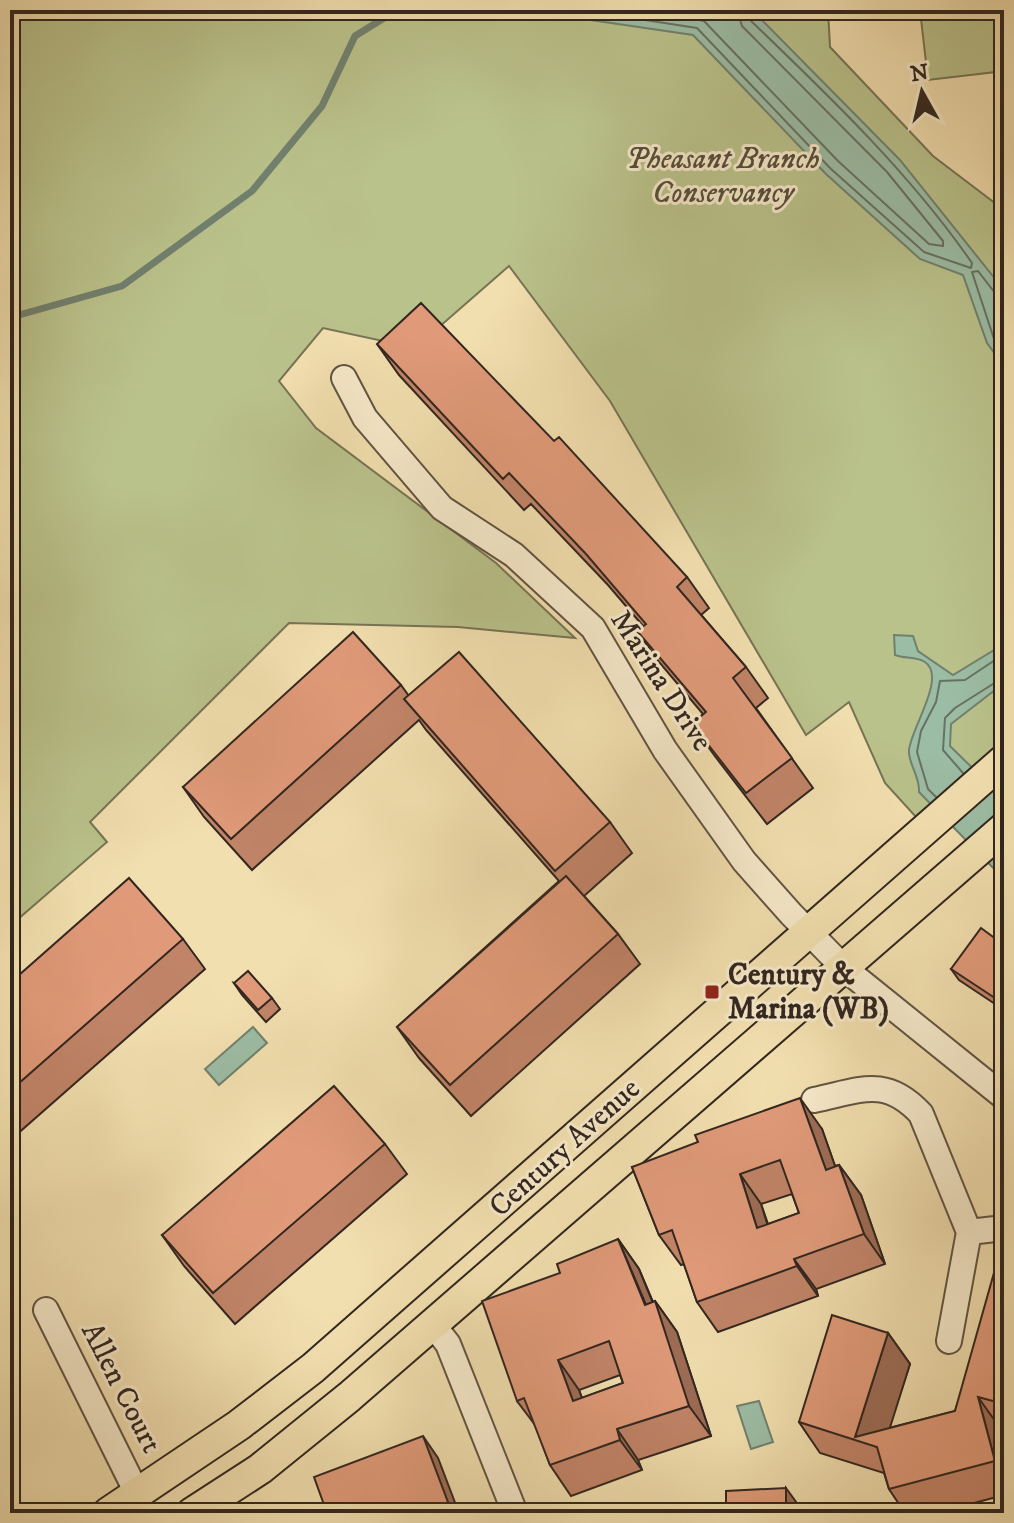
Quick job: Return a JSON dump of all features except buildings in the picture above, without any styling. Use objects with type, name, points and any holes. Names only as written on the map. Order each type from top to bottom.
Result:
[{"type":"main road","name":"Century Avenue","points":[[108,1513],[142,1507],[239,1425],[313,1368],[1004,760]]},
{"type":"main road","name":"Century Avenue","points":[[192,1513],[260,1469],[433,1325],[1004,828]]},
{"type":"main road","points":[[229,1513],[260,1469]]},
{"type":"street","name":"Marina Drive","points":[[344,378],[365,418],[442,508],[514,555],[593,628],[683,775],[744,861],[809,932],[844,968],[1004,1097]]},
{"type":"street","points":[[814,1100],[878,1087],[908,1100],[921,1114],[969,1232],[949,1341]]},
{"type":"street","points":[[969,1232],[1004,1228]]},
{"type":"street","name":"Allen Court","points":[[46,1310],[142,1507]]},
{"type":"street","points":[[433,1325],[448,1344],[515,1513]]},
{"type":"green space","name":"Pheasant Branch Conservancy","points":[[10,10],[828,10],[830,47],[933,156],[1004,210],[1004,760],[927,829],[885,783],[849,702],[806,735],[610,401],[509,266],[415,348],[323,328],[279,381],[316,428],[496,563],[575,638],[458,627],[289,623],[90,822],[107,842],[10,926]]},
{"type":"green space","points":[[920,10],[1004,10],[1004,71],[928,80]]},
{"type":"water","points":[[567,10],[752,10],[900,160],[1004,290],[1004,366],[987,343],[963,275],[920,259],[826,174],[693,35],[577,18]]},
{"type":"water","points":[[894,635],[913,636],[918,651],[953,675],[1004,644],[1004,683],[951,724],[950,746],[1004,799],[1004,879],[919,792],[909,750],[930,691],[931,669],[921,660],[895,655]]},
{"type":"water","points":[[253,1027],[267,1043],[219,1085],[205,1069]]},
{"type":"water","points":[[759,1401],[773,1442],[751,1449],[737,1406]]},
{"type":"waterway","points":[[10,321],[19,315],[122,286],[252,191],[322,106],[355,36],[397,10]]},
{"type":"place","name":"Century & Marina (WB)","points":[[712,992]]}]
